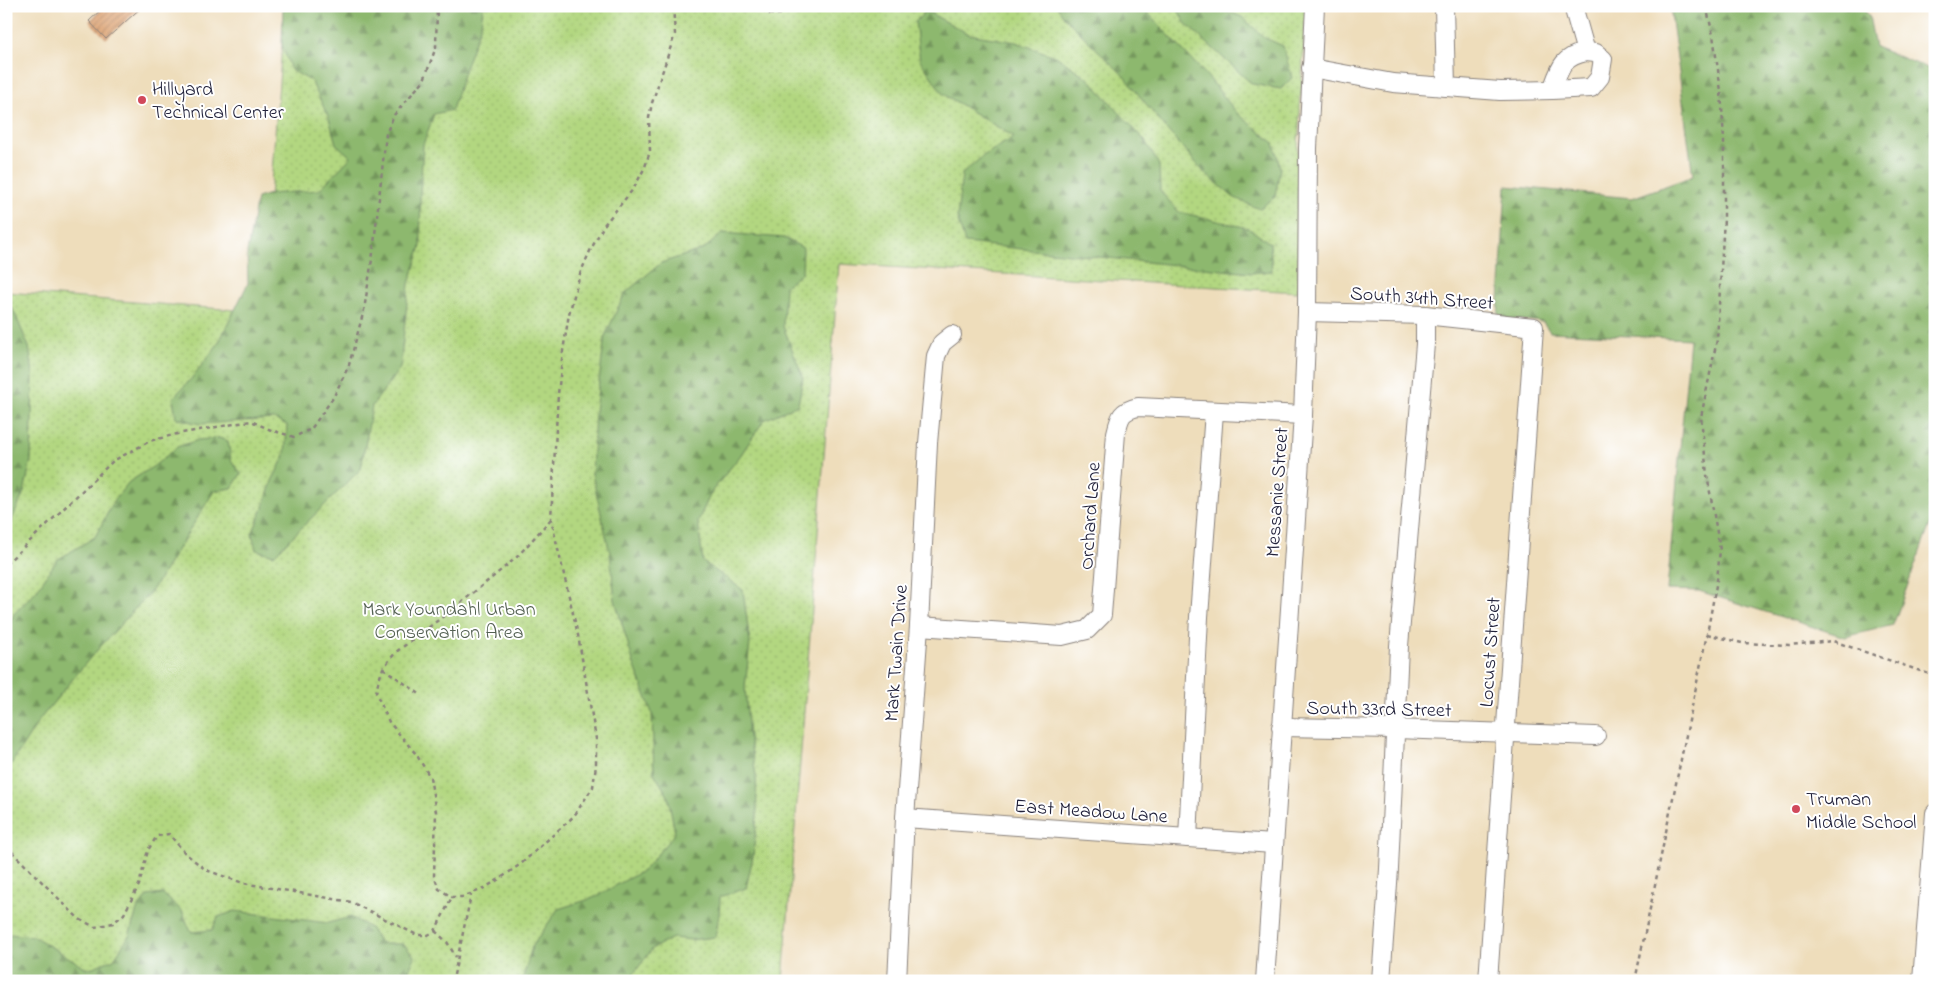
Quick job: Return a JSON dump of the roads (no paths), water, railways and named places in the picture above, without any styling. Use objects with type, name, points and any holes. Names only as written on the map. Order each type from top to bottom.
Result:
[{"type":"street","name":"Messanie Street","points":[[1265,981],[1303,415],[1307,312],[1308,148],[1315,6]]},
{"type":"street","points":[[1444,6],[1446,87]]},
{"type":"street","points":[[1573,6],[1586,52]]},
{"type":"street","points":[[1311,68],[1393,83],[1500,91],[1552,90],[1591,88],[1600,77],[1603,60],[1596,54],[1586,52],[1568,58],[1561,66],[1552,90]]},
{"type":"street","name":"South 34th Street","points":[[1307,312],[1425,315],[1534,327]]},
{"type":"street","points":[[1381,981],[1390,869],[1394,729],[1399,646],[1425,344],[1425,315]]},
{"type":"street","name":"Locust Street","points":[[1488,981],[1534,327]]},
{"type":"street","name":"Mark Twain Drive","points":[[897,981],[905,818],[919,626],[928,443],[936,356],[942,343],[952,335]]},
{"type":"street","name":"Orchard Lane","points":[[919,626],[1062,636],[1087,630],[1102,615],[1116,433],[1120,418],[1126,410],[1138,408],[1303,415]]},
{"type":"street","points":[[1188,838],[1199,616],[1214,412]]},
{"type":"street","name":"South 33rd Street","points":[[1281,727],[1596,736]]},
{"type":"street","points":[[1922,981],[1935,813]]},
{"type":"street","name":"East Meadow Lane","points":[[905,818],[1274,844]]},
{"type":"place","name":"Hillyard Technical Center","points":[[142,100]]},
{"type":"place","name":"Truman Middle School","points":[[1796,809]]},
{"type":"park label","name":"Mark Youndahl Urban Conservation Area","points":[[449,620]]}]
